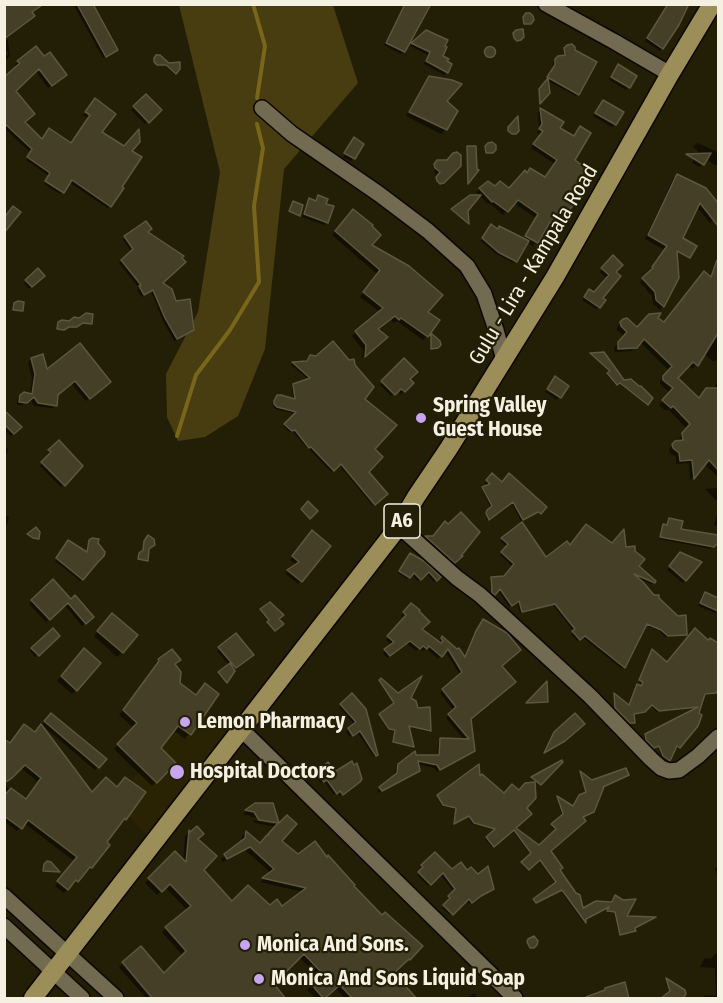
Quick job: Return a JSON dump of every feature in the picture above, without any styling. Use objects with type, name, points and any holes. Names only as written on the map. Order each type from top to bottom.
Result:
[{"type":"main road","name":"Gulu - Lira - Kampala Road","points":[[33,999],[399,526],[555,277],[712,4]]},
{"type":"street","points":[[546,4],[670,74]]},
{"type":"street","points":[[262,108],[292,134],[428,231],[467,266],[484,294],[504,360]]},
{"type":"street","points":[[399,526],[456,578],[480,595],[590,696],[661,768],[669,771],[679,770],[718,737]]},
{"type":"street","points":[[242,730],[515,999]]},
{"type":"street","points":[[4,896],[116,999]]},
{"type":"street","points":[[4,926],[82,999]]},
{"type":"shaded area","points":[[179,5],[333,5],[358,83],[284,169],[265,349],[238,416],[205,437],[178,441],[167,417],[166,374],[198,312],[220,172]]},
{"type":"shaded area","name":"Hospital Doctors","points":[[198,700],[239,742],[158,847],[114,802]]},
{"type":"building","points":[[4,4],[44,4],[32,12],[35,16],[4,39]]},
{"type":"building","points":[[77,4],[93,4],[118,50],[106,57]]},
{"type":"building","points":[[405,4],[431,4],[405,52],[386,43]]},
{"type":"building","points":[[668,4],[689,4],[679,25],[663,49],[647,38]]},
{"type":"building","points":[[526,13],[533,16],[534,20],[531,24],[524,24],[523,17]]},
{"type":"building","points":[[523,29],[524,37],[517,41],[513,33]]},
{"type":"building","points":[[426,30],[448,40],[443,56],[452,64],[448,73],[426,61],[430,52],[411,43]]},
{"type":"building","points":[[572,44],[575,50],[597,62],[579,95],[547,77],[555,65],[555,59],[565,55],[564,48]]},
{"type":"building","points":[[36,46],[44,56],[50,52],[67,75],[52,86],[39,69],[16,91],[35,114],[25,122],[42,139],[49,128],[71,143],[90,115],[85,112],[95,98],[116,114],[102,132],[124,146],[139,129],[140,142],[132,151],[142,157],[111,207],[72,180],[64,193],[45,181],[50,173],[27,157],[32,149],[4,123],[4,77],[20,63],[17,61]]},
{"type":"building","points":[[490,47],[494,48],[494,56],[490,57],[486,56],[485,52],[486,48]]},
{"type":"building","points":[[156,55],[160,55],[169,63],[180,62],[180,69],[176,74],[166,65],[157,65],[154,62]]},
{"type":"building","points":[[618,64],[637,76],[630,88],[611,77]]},
{"type":"building","points":[[429,76],[462,84],[447,101],[458,111],[447,130],[409,112]]},
{"type":"building","points":[[548,78],[550,93],[540,104],[539,89]]},
{"type":"building","points":[[146,94],[162,110],[149,123],[133,106]]},
{"type":"building","points":[[603,100],[624,112],[616,125],[595,113]]},
{"type":"building","points":[[540,108],[564,122],[560,128],[574,136],[580,126],[591,133],[575,160],[586,168],[581,176],[587,180],[577,196],[579,197],[557,227],[550,222],[538,243],[525,236],[538,214],[518,200],[508,212],[492,202],[479,188],[488,181],[495,186],[500,181],[509,188],[525,170],[527,173],[530,168],[545,177],[557,160],[533,144],[543,131],[539,129],[542,124]]},
{"type":"building","points":[[518,116],[519,131],[512,134],[508,131],[508,127]]},
{"type":"building","points":[[354,137],[364,144],[355,159],[344,153]]},
{"type":"building","points":[[492,142],[496,145],[496,150],[493,153],[486,153],[485,146]]},
{"type":"building","points":[[467,146],[476,146],[477,169],[479,170],[468,184]]},
{"type":"building","points":[[457,152],[461,155],[461,166],[444,183],[440,184],[436,177],[440,172],[434,164],[437,160],[447,160]]},
{"type":"building","points":[[711,153],[704,165],[686,154]]},
{"type":"building","points":[[677,174],[706,188],[718,203],[718,226],[700,203],[683,238],[697,246],[690,258],[677,251],[679,278],[664,307],[656,300],[655,292],[642,278],[653,268],[667,246],[648,235]]},
{"type":"building","points":[[318,195],[328,199],[326,204],[334,206],[328,223],[304,214],[309,198],[316,201]]},
{"type":"building","points":[[470,195],[481,195],[468,211],[469,224],[451,209]]},
{"type":"building","points":[[293,201],[303,205],[300,216],[289,211]]},
{"type":"building","points":[[13,206],[21,212],[4,233],[4,218]]},
{"type":"building","points":[[353,209],[373,225],[381,235],[372,245],[409,266],[443,295],[428,312],[440,320],[428,337],[395,316],[378,329],[388,337],[365,357],[366,345],[355,331],[383,308],[363,292],[380,270],[335,231]]},
{"type":"building","points":[[146,221],[152,229],[148,232],[184,256],[182,258],[186,262],[163,283],[172,289],[176,301],[190,299],[194,330],[177,339],[153,290],[144,295],[139,286],[141,285],[121,260],[133,249],[124,236]]},
{"type":"building","points":[[491,224],[529,241],[517,262],[498,252],[482,238]]},
{"type":"building","points":[[613,255],[623,265],[616,272],[621,276],[603,298],[606,300],[600,308],[584,297],[589,289],[594,292],[609,275],[601,268]]},
{"type":"building","points":[[717,260],[718,333],[698,366],[693,362],[678,378],[699,398],[706,388],[718,388],[718,470],[709,460],[694,479],[692,460],[680,461],[679,453],[672,444],[683,440],[682,433],[690,424],[673,406],[671,408],[662,400],[673,388],[663,380],[663,376],[672,366],[644,339],[637,348],[618,349],[618,342],[627,332],[620,322],[627,318],[637,327],[649,314],[661,313],[658,318],[664,322],[704,271],[711,277]]},
{"type":"building","points":[[38,268],[45,276],[32,287],[25,280]]},
{"type":"building","points":[[24,302],[23,311],[13,310],[14,303]]},
{"type":"building","points":[[86,313],[93,314],[92,324],[83,323],[64,330],[57,329],[58,322],[69,321],[74,317],[79,318]]},
{"type":"building","points":[[431,333],[440,341],[441,345],[438,348],[431,349]]},
{"type":"building","points":[[333,341],[349,360],[354,359],[355,365],[374,387],[365,399],[397,425],[375,449],[383,457],[369,472],[388,494],[375,505],[341,464],[334,471],[311,447],[309,448],[295,430],[292,431],[284,424],[296,412],[274,404],[277,395],[295,399],[293,384],[310,378],[292,362],[307,361],[310,355],[316,356]]},
{"type":"building","points":[[80,343],[111,382],[90,399],[75,381],[58,395],[57,406],[38,403],[34,397],[27,403],[19,402],[20,395],[24,392],[32,394],[35,374],[31,358],[43,354],[47,369]]},
{"type":"building","points":[[604,352],[624,380],[631,379],[653,398],[648,405],[620,383],[617,385],[607,373],[610,371],[590,353]]},
{"type":"building","points":[[404,358],[418,372],[410,379],[414,383],[405,392],[401,389],[395,395],[381,381]]},
{"type":"building","points":[[555,376],[569,386],[561,398],[547,389]]},
{"type":"building","points":[[4,410],[22,427],[14,434],[4,424]]},
{"type":"building","points":[[59,440],[83,466],[65,486],[41,462],[51,452],[48,450]]},
{"type":"building","points":[[492,473],[502,482],[509,473],[547,507],[541,514],[538,512],[523,520],[513,502],[489,520],[486,513],[492,506],[482,487],[490,484],[486,480]]},
{"type":"building","points":[[308,501],[318,511],[310,519],[301,509]]},
{"type":"building","points":[[461,512],[480,532],[461,556],[463,556],[455,563],[425,536],[433,536],[445,521],[448,524]]},
{"type":"building","points":[[669,518],[683,521],[681,529],[718,535],[718,543],[714,547],[660,537],[663,524],[667,525]]},
{"type":"building","points":[[522,522],[546,557],[567,541],[570,545],[586,524],[612,543],[624,529],[626,547],[635,546],[635,551],[645,559],[639,566],[656,581],[655,583],[634,574],[654,595],[659,595],[659,598],[678,616],[686,615],[687,635],[668,636],[647,624],[625,668],[585,636],[580,640],[572,631],[575,629],[555,604],[522,612],[519,601],[512,606],[500,589],[495,595],[492,593],[491,577],[504,576],[514,564],[501,552],[508,544],[501,538]]},
{"type":"building","points":[[36,527],[40,532],[39,539],[27,534]]},
{"type":"building","points":[[312,530],[331,546],[302,582],[287,570],[299,562],[292,556]]},
{"type":"building","points":[[148,535],[154,539],[155,545],[149,549],[148,561],[138,559],[139,553],[143,550],[144,541]]},
{"type":"building","points":[[99,539],[98,543],[105,552],[83,580],[56,558],[68,540],[87,552],[89,540]]},
{"type":"building","points":[[680,552],[702,562],[686,581],[669,566]]},
{"type":"building","points":[[410,553],[424,561],[441,577],[437,581],[429,572],[421,580],[414,573],[410,578],[399,571]]},
{"type":"building","points":[[53,579],[71,599],[75,595],[94,617],[86,624],[68,603],[50,620],[31,600]]},
{"type":"building","points":[[705,592],[718,598],[718,611],[700,603]]},
{"type":"building","points":[[270,602],[284,615],[279,619],[284,624],[275,631],[260,609]]},
{"type":"building","points":[[411,603],[430,622],[422,629],[441,643],[442,636],[457,649],[459,648],[465,657],[483,619],[507,633],[521,650],[502,666],[516,682],[471,719],[475,751],[440,770],[437,765],[418,761],[420,771],[382,791],[379,787],[397,773],[398,764],[415,751],[416,755],[439,755],[440,738],[469,739],[448,714],[456,707],[442,689],[462,672],[448,649],[442,657],[429,646],[427,649],[423,646],[420,649],[410,641],[390,656],[384,649],[394,642],[387,636],[406,615],[403,612]]},
{"type":"building","points":[[112,613],[138,635],[123,653],[97,631]]},
{"type":"building","points":[[53,628],[60,636],[39,656],[31,648]]},
{"type":"building","points":[[695,628],[708,640],[710,638],[718,643],[718,690],[716,693],[705,694],[699,713],[702,715],[698,726],[680,748],[677,746],[670,761],[663,756],[659,746],[654,748],[646,740],[645,734],[698,707],[659,711],[652,705],[645,712],[634,714],[635,723],[630,723],[615,708],[614,693],[629,705],[637,684],[641,686],[643,682],[639,680],[652,649],[667,662]]},
{"type":"building","points":[[236,633],[254,655],[236,668],[218,647]]},
{"type":"building","points":[[84,648],[101,663],[77,691],[61,676]]},
{"type":"building","points":[[172,649],[181,660],[175,664],[181,672],[180,683],[196,695],[205,683],[219,694],[191,735],[178,726],[161,748],[176,763],[157,783],[117,744],[137,723],[123,710],[159,661],[158,659]]},
{"type":"building","points":[[230,663],[235,671],[227,683],[218,672]]},
{"type":"building","points":[[422,676],[411,698],[416,701],[418,708],[430,707],[431,731],[409,726],[414,747],[393,742],[395,730],[389,729],[379,714],[394,703],[379,680],[381,678],[398,693]]},
{"type":"building","points":[[547,681],[548,702],[526,703]]},
{"type":"building","points":[[352,693],[366,709],[378,755],[376,756],[360,731],[353,736],[348,728],[356,722],[340,704]]},
{"type":"building","points":[[51,713],[107,759],[99,768],[44,721]]},
{"type":"building","points":[[575,713],[585,724],[565,741],[544,753],[554,732]]},
{"type":"building","points":[[24,724],[35,732],[41,724],[92,792],[106,777],[117,787],[125,777],[146,792],[107,842],[110,845],[92,868],[90,867],[68,890],[57,881],[77,857],[28,820],[22,829],[4,816],[4,796],[11,788],[26,799],[41,778],[25,765],[4,783],[4,739],[10,743]]},
{"type":"building","points":[[562,760],[563,762],[541,785],[531,777]]},
{"type":"building","points":[[352,761],[354,765],[357,763],[362,779],[343,795],[340,791],[337,794],[327,780],[324,782],[315,772],[328,762],[336,771]]},
{"type":"building","points":[[479,764],[480,776],[482,774],[504,793],[512,784],[519,790],[525,783],[535,782],[536,798],[527,808],[532,814],[516,828],[539,845],[556,829],[551,824],[563,814],[557,796],[573,806],[579,795],[586,792],[580,771],[592,780],[626,768],[629,775],[603,787],[594,812],[583,817],[586,821],[551,851],[563,868],[560,870],[576,893],[580,895],[583,908],[596,901],[612,902],[615,895],[623,900],[636,899],[627,916],[656,917],[635,928],[636,931],[620,935],[615,912],[607,911],[609,907],[586,919],[586,923],[562,890],[536,903],[533,899],[556,882],[540,860],[529,870],[521,862],[531,853],[514,830],[494,847],[486,837],[495,829],[474,823],[469,816],[454,824],[456,808],[443,805],[437,795]]},
{"type":"building","points":[[255,803],[273,803],[279,823],[287,815],[297,824],[282,841],[298,854],[315,841],[327,857],[328,855],[382,915],[385,912],[423,946],[394,973],[417,999],[353,999],[340,985],[324,999],[311,984],[322,973],[304,954],[274,984],[286,999],[153,999],[122,962],[141,946],[164,973],[186,951],[165,927],[191,906],[170,884],[162,892],[148,878],[175,851],[186,862],[189,830],[190,832],[197,826],[204,834],[198,839],[217,856],[204,870],[232,901],[248,885],[270,905],[277,899],[282,906],[306,888],[262,878],[274,869],[250,847],[227,859],[224,854],[245,838],[246,831],[260,843],[278,823],[259,820],[254,812],[245,810]]},
{"type":"building","points":[[435,852],[452,869],[461,862],[467,870],[471,867],[478,874],[488,866],[494,889],[472,903],[469,899],[453,915],[443,905],[455,889],[443,873],[431,885],[418,872],[423,867],[421,865]]},
{"type":"building","points":[[47,861],[51,862],[60,872],[43,871]]},
{"type":"building","points":[[534,936],[538,941],[537,945],[530,948],[528,939]]},
{"type":"building","points":[[666,978],[685,990],[684,997],[660,999],[670,991]]},
{"type":"building","points":[[625,982],[629,999],[586,999],[605,988]]},
{"type":"waterway","points":[[253,4],[265,46],[257,98]]},
{"type":"waterway","points":[[177,436],[196,375],[230,330],[259,282],[254,206],[263,148],[257,124]]},
{"type":"place","name":"Spring Valley Guest House","points":[[421,418]]},
{"type":"place","name":"Lemon Pharmacy","points":[[185,722]]},
{"type":"place","name":"Hospital Doctors","points":[[177,772]]},
{"type":"place","name":"Monica And Sons.","points":[[245,945]]},
{"type":"place","name":"Monica And Sons Liquid Soap","points":[[259,979]]}]
